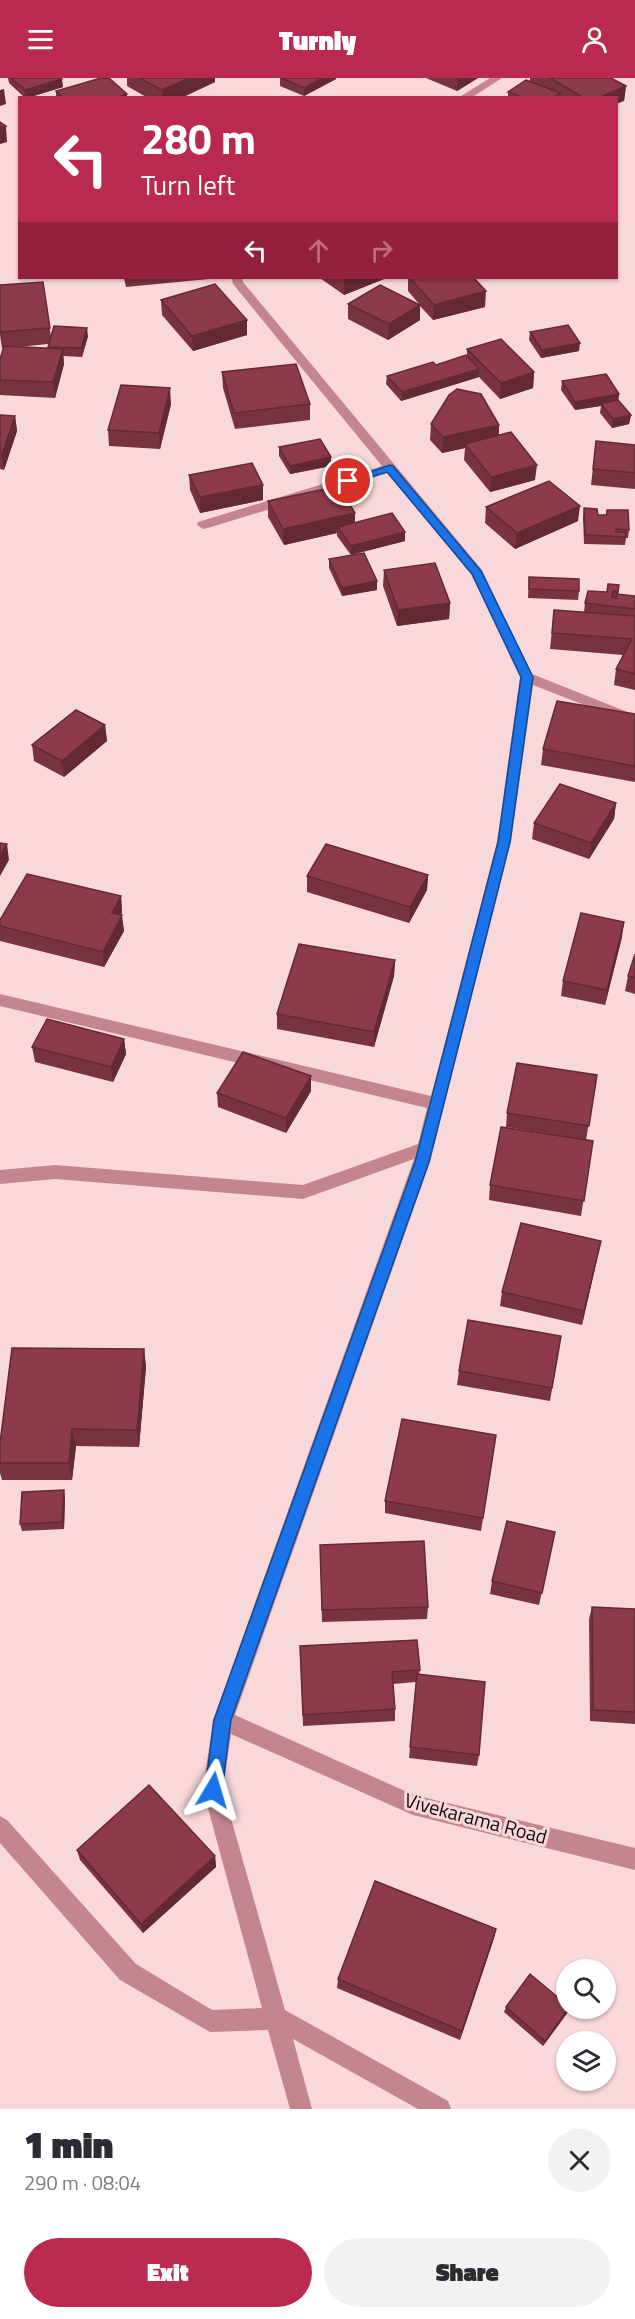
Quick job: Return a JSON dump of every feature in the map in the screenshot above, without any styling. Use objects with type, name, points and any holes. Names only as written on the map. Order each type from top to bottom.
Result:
[{"type":"street","points":[[466,96],[498,78]]},
{"type":"street","points":[[237,279],[237,282],[477,573],[527,677],[504,842],[426,1148],[223,1720],[213,1790],[278,2018],[301,2109]]},
{"type":"street","points":[[203,525],[390,468]]},
{"type":"street","points":[[527,677],[635,720]]},
{"type":"street","points":[[0,1000],[437,1104]]},
{"type":"street","points":[[0,1177],[55,1172],[303,1192],[426,1148]]},
{"type":"street","name":"Vivekarama Road","points":[[223,1720],[413,1805],[635,1859]]},
{"type":"street","points":[[0,1827],[128,1972],[210,2021],[278,2018],[440,2109]]},
{"type":"building","points":[[11,78],[61,78],[62,79],[25,90]]},
{"type":"building","points":[[101,78],[109,78],[127,94],[122,96],[61,96],[56,91]]},
{"type":"building","points":[[139,78],[190,78],[162,90]]},
{"type":"building","points":[[281,78],[323,78],[304,88]]},
{"type":"building","points":[[550,78],[611,78],[626,86],[603,96],[581,96]]},
{"type":"building","points":[[526,80],[560,93],[556,96],[519,96],[508,92]]},
{"type":"building","points":[[411,279],[475,279],[486,291],[434,305]]},
{"type":"building","points":[[43,282],[50,328],[0,332],[0,285]]},
{"type":"building","points":[[215,284],[247,320],[192,336],[161,300]]},
{"type":"building","points":[[380,285],[420,305],[389,324],[348,304]]},
{"type":"building","points":[[568,325],[580,343],[542,350],[530,332]]},
{"type":"building","points":[[54,326],[87,328],[81,348],[48,347]]},
{"type":"building","points":[[501,339],[534,372],[501,383],[467,349]]},
{"type":"building","points":[[4,346],[63,349],[53,382],[0,380],[0,359]]},
{"type":"building","points":[[466,355],[479,369],[402,392],[387,376],[433,362],[436,365]]},
{"type":"building","points":[[296,364],[310,404],[234,413],[222,372]]},
{"type":"building","points":[[606,374],[619,394],[575,402],[562,381]]},
{"type":"building","points":[[121,385],[170,388],[159,433],[108,430]]},
{"type":"building","points":[[457,389],[481,394],[499,425],[443,437],[431,424],[449,395]]},
{"type":"building","points":[[618,400],[631,415],[613,419],[601,404]]},
{"type":"building","points":[[0,415],[15,416],[2,454],[0,454]]},
{"type":"building","points":[[511,432],[537,465],[491,477],[465,444]]},
{"type":"building","points":[[320,439],[331,457],[290,466],[279,447]]},
{"type":"building","points":[[596,441],[635,445],[635,473],[593,469]]},
{"type":"building","points":[[252,463],[263,485],[200,497],[189,475]]},
{"type":"building","points":[[549,481],[580,506],[517,533],[486,507]]},
{"type":"building","points":[[339,486],[355,513],[283,529],[268,501]]},
{"type":"building","points":[[584,508],[597,509],[598,515],[607,515],[607,510],[628,510],[629,530],[616,529],[616,532],[625,532],[626,537],[585,535]]},
{"type":"building","points":[[392,513],[405,532],[351,546],[338,527]]},
{"type":"building","points":[[364,553],[377,581],[342,588],[329,559]]},
{"type":"building","points":[[435,563],[450,603],[398,610],[384,570]]},
{"type":"building","points":[[529,577],[579,579],[579,591],[529,589]]},
{"type":"building","points":[[608,584],[619,585],[618,592],[613,591],[612,597],[617,598],[617,594],[635,596],[635,609],[585,603],[588,591],[607,592]]},
{"type":"building","points":[[554,610],[635,616],[635,674],[616,669],[632,639],[552,633]]},
{"type":"building","points":[[557,701],[635,714],[635,766],[543,749]]},
{"type":"building","points":[[76,710],[105,725],[62,761],[32,745]]},
{"type":"building","points":[[560,784],[616,803],[591,843],[534,823]]},
{"type":"building","points":[[0,843],[7,844],[0,856]]},
{"type":"building","points":[[326,844],[428,875],[410,907],[307,876]]},
{"type":"building","points":[[27,874],[121,896],[112,913],[122,915],[103,952],[0,926],[0,920]]},
{"type":"building","points":[[581,913],[624,922],[607,990],[563,981]]},
{"type":"building","points":[[299,944],[395,960],[374,1032],[277,1014]]},
{"type":"building","points":[[635,954],[635,978],[628,976]]},
{"type":"building","points":[[47,1019],[124,1039],[111,1067],[32,1047]]},
{"type":"building","points":[[243,1052],[311,1076],[286,1118],[217,1093]]},
{"type":"building","points":[[517,1063],[597,1075],[589,1126],[507,1113]]},
{"type":"building","points":[[501,1127],[593,1141],[584,1201],[490,1185]]},
{"type":"building","points":[[521,1223],[601,1241],[584,1311],[502,1292]]},
{"type":"building","points":[[468,1320],[561,1336],[552,1388],[459,1371]]},
{"type":"building","points":[[12,1348],[144,1349],[137,1430],[72,1429],[69,1463],[0,1463],[0,1443]]},
{"type":"building","points":[[402,1419],[496,1435],[483,1518],[385,1501]]},
{"type":"building","points":[[64,1490],[62,1522],[20,1524],[22,1492]]},
{"type":"building","points":[[507,1521],[555,1532],[542,1593],[492,1581]]},
{"type":"building","points":[[424,1541],[428,1607],[322,1610],[320,1545]]},
{"type":"building","points":[[592,1607],[635,1609],[635,1712],[593,1710]]},
{"type":"building","points":[[417,1640],[420,1670],[392,1672],[395,1709],[303,1715],[300,1646]]},
{"type":"building","points":[[417,1674],[485,1682],[479,1755],[410,1747]]},
{"type":"building","points":[[149,1785],[215,1856],[141,1924],[77,1850]]},
{"type":"building","points":[[375,1881],[496,1929],[462,2031],[338,1979]]},
{"type":"building","points":[[530,1974],[556,1996],[556,2019],[561,2019],[545,2041],[506,2007]]},
{"type":"route","points":[[213,1790],[223,1720],[422,1162],[504,842],[527,677],[477,573],[390,468],[348,481]]}]
